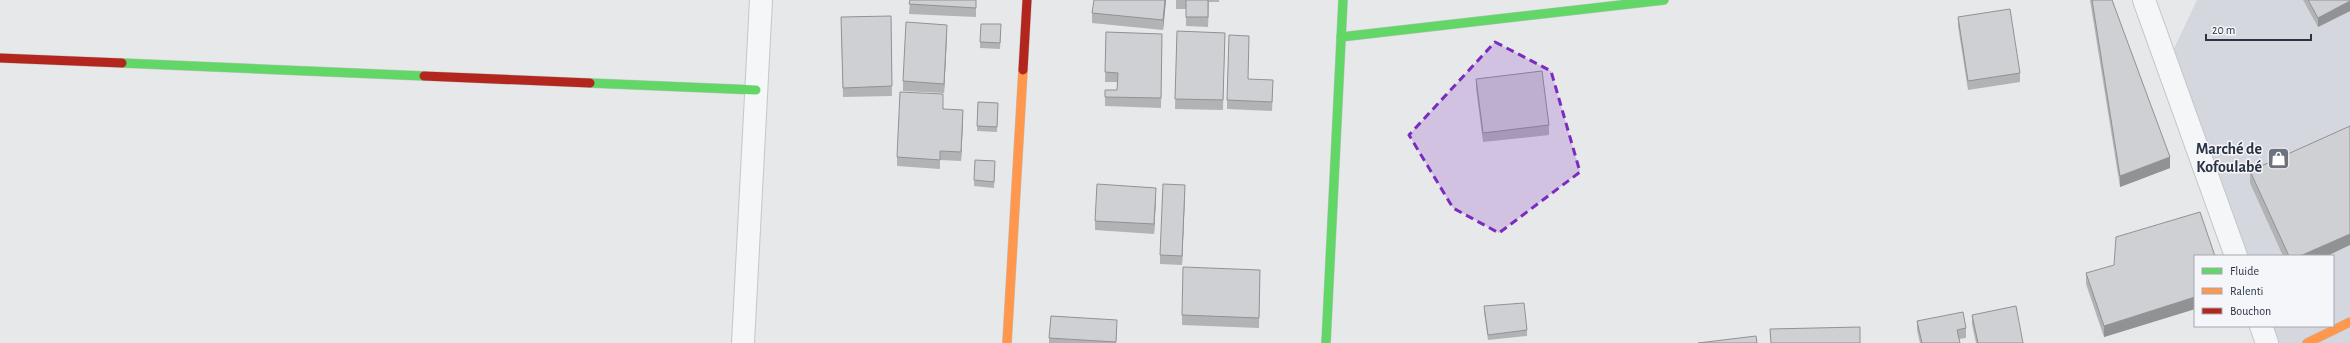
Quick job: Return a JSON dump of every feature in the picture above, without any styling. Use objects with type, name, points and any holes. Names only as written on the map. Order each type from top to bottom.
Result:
[{"type":"street","points":[[743,343],[761,0]]},
{"type":"street","points":[[1007,343],[1027,0]]},
{"type":"street","points":[[1326,343],[1343,0]]},
{"type":"street","points":[[1341,37],[1664,0]]},
{"type":"street","points":[[2144,0],[2236,255]]},
{"type":"street","points":[[0,58],[756,90]]},
{"type":"street","points":[[2307,343],[2350,322]]},
{"type":"street","points":[[2261,327],[2267,343]]},
{"type":"highlighted area","points":[[1495,42],[1551,71],[1580,172],[1499,233],[1453,208],[1409,135]]},
{"type":"shaded area","name":"Marché de Kofoulabé","points":[[2197,0],[2350,0],[2350,343],[2273,343],[2267,327],[2334,327],[2334,255],[2241,255],[2169,59]]},
{"type":"building","points":[[910,0],[976,0],[976,8],[909,4]]},
{"type":"building","points":[[1094,0],[1165,0],[1163,20],[1092,13]]},
{"type":"building","points":[[1186,0],[1208,0],[1208,17],[1186,17]]},
{"type":"building","points":[[2092,0],[2112,0],[2170,157],[2120,176]]},
{"type":"building","points":[[2308,0],[2350,0],[2350,1],[2318,18]]},
{"type":"building","points":[[2010,9],[2020,73],[1968,81],[1958,17]]},
{"type":"building","points":[[891,16],[892,86],[843,88],[841,17]]},
{"type":"building","points":[[906,22],[947,25],[944,84],[903,81]]},
{"type":"building","points":[[981,24],[1001,24],[1000,43],[980,42]]},
{"type":"building","points":[[1177,31],[1225,33],[1223,100],[1175,99]]},
{"type":"building","points":[[1106,32],[1162,34],[1161,98],[1105,97],[1105,90],[1117,90],[1118,73],[1105,72]]},
{"type":"building","points":[[1229,35],[1249,36],[1248,79],[1273,80],[1272,102],[1227,100]]},
{"type":"building","points":[[1542,71],[1549,125],[1483,133],[1476,79]]},
{"type":"building","points":[[900,92],[943,94],[943,109],[963,110],[961,152],[940,151],[940,160],[897,157]]},
{"type":"building","points":[[978,102],[998,103],[997,127],[977,126]]},
{"type":"building","points":[[2350,126],[2350,234],[2302,255],[2289,255],[2250,171]]},
{"type":"building","points":[[975,160],[995,161],[994,182],[974,180]]},
{"type":"building","points":[[1097,184],[1156,188],[1154,224],[1095,221]]},
{"type":"building","points":[[1163,184],[1185,185],[1182,256],[1160,255]]},
{"type":"building","points":[[2200,212],[2215,255],[2194,255],[2194,297],[2104,326],[2086,273],[2114,265],[2116,237]]},
{"type":"building","points":[[1183,267],[1260,270],[1259,318],[1182,315]]},
{"type":"building","points":[[1524,303],[1527,330],[1488,335],[1484,306]]},
{"type":"building","points":[[2016,306],[2023,343],[1978,343],[1972,315]]},
{"type":"building","points":[[1963,312],[1966,328],[1957,330],[1960,343],[1922,343],[1917,321]]},
{"type":"building","points":[[1051,316],[1117,320],[1116,342],[1049,338]]},
{"type":"building","points":[[1860,327],[1860,343],[1771,343],[1770,329]]},
{"type":"building","points":[[1756,336],[1757,343],[1698,343]]},
{"type":"traffic: fast","points":[[1326,343],[1343,0]]},
{"type":"traffic: fast","points":[[1341,37],[1664,0]]},
{"type":"traffic: fast","points":[[122,63],[424,76]]},
{"type":"traffic: fast","points":[[590,83],[756,90]]},
{"type":"traffic: slow","points":[[1007,343],[1023,70]]},
{"type":"traffic: slow","points":[[2307,343],[2350,322]]},
{"type":"traffic: jam","points":[[1023,70],[1027,0]]},
{"type":"traffic: jam","points":[[0,58],[122,63]]},
{"type":"traffic: jam","points":[[424,76],[590,83]]},
{"type":"place","name":"Marché de Kofoulabé","points":[[2278,158]]}]
